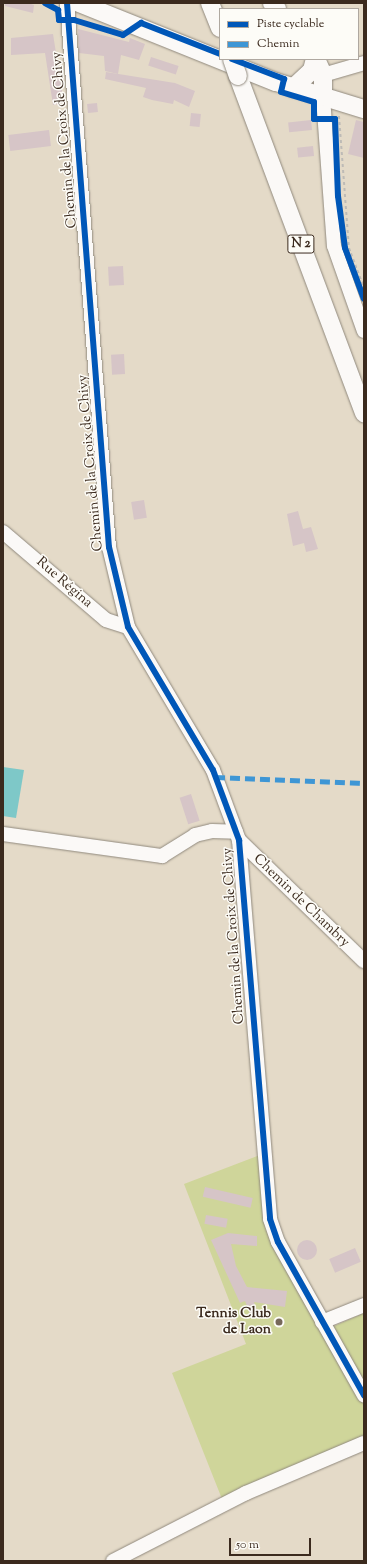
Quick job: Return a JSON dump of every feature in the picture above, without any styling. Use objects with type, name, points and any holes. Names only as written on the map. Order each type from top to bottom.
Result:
[{"type":"main road","points":[[79,3],[219,59]]},
{"type":"main road","points":[[210,3],[219,26]]},
{"type":"main road","points":[[223,60],[293,88],[364,109]]},
{"type":"main road","name":"N 2","points":[[232,60],[364,413]]},
{"type":"main road","points":[[293,88],[312,70],[315,60]]},
{"type":"main road","points":[[315,60],[323,76],[330,99]]},
{"type":"street","name":"Chemin de la Croix de Chivy","points":[[67,3],[109,547],[128,627],[213,770],[237,836],[270,1219],[278,1242],[364,1395]]},
{"type":"street","points":[[323,76],[364,63]]},
{"type":"street","points":[[330,99],[323,119],[334,246],[364,331]]},
{"type":"street","name":"Rue Régina","points":[[3,532],[106,620],[128,627]]},
{"type":"street","points":[[3,834],[162,856],[195,835],[212,831],[237,836]]},
{"type":"street","name":"Chemin de Chambry","points":[[237,836],[364,961]]},
{"type":"street","points":[[322,1322],[364,1304]]},
{"type":"street","points":[[114,1561],[246,1493],[364,1442]]},
{"type":"path","points":[[330,99],[349,248],[364,288]]},
{"type":"path","points":[[323,119],[335,119],[338,196],[345,248],[364,299]]},
{"type":"green space","name":"Tennis Club de Laon","points":[[260,1155],[268,1228],[325,1330],[364,1313],[364,1438],[222,1499],[172,1373],[246,1344],[184,1184]]},
{"type":"water","points":[[3,767],[24,770],[16,818],[3,816]]},
{"type":"building","points":[[5,3],[28,3],[34,5],[33,13],[5,6]]},
{"type":"building","points":[[78,29],[129,42],[130,38],[145,44],[139,60],[121,55],[118,74],[105,71],[104,56],[79,53]]},
{"type":"building","points":[[53,34],[64,103],[53,105],[45,53],[11,55],[11,38]]},
{"type":"building","points":[[151,57],[179,66],[176,75],[148,66]]},
{"type":"building","points":[[106,72],[175,83],[195,91],[189,107],[174,100],[173,104],[152,100],[143,97],[146,88],[105,79]]},
{"type":"building","points":[[97,103],[98,112],[88,113],[87,104]]},
{"type":"building","points":[[191,113],[201,114],[200,127],[190,126]]},
{"type":"building","points":[[311,120],[312,130],[289,132],[288,122]]},
{"type":"building","points":[[356,120],[364,122],[364,158],[348,154]]},
{"type":"building","points":[[49,130],[51,146],[10,151],[8,135]]},
{"type":"building","points":[[313,146],[314,156],[298,158],[297,148]]},
{"type":"building","points":[[123,266],[124,285],[109,286],[108,267]]},
{"type":"building","points":[[124,354],[125,374],[112,375],[111,355]]},
{"type":"building","points":[[144,500],[147,518],[134,520],[131,502]]},
{"type":"building","points":[[298,511],[303,529],[311,527],[318,549],[306,552],[304,543],[293,546],[287,514]]},
{"type":"building","points":[[191,794],[200,821],[188,824],[180,798]]},
{"type":"building","points":[[205,1187],[253,1198],[250,1208],[203,1197]]},
{"type":"building","points":[[206,1215],[228,1219],[226,1228],[204,1224]]},
{"type":"building","points":[[228,1233],[257,1236],[257,1246],[231,1244],[236,1266],[247,1287],[287,1291],[285,1307],[254,1302],[258,1313],[251,1316],[245,1301],[240,1303],[211,1240]]},
{"type":"building","points":[[307,1240],[314,1243],[317,1250],[314,1257],[307,1260],[300,1257],[297,1250],[300,1243]]},
{"type":"building","points":[[355,1248],[361,1262],[335,1273],[329,1259]]},
{"type":"marked path","points":[[215,777],[364,783]]},
{"type":"cycle path","points":[[45,3],[58,10],[59,20],[74,20],[123,35],[141,23],[219,54]]},
{"type":"cycle path","points":[[67,3],[109,547],[128,627],[213,770],[239,840],[270,1219],[278,1242],[364,1395]]},
{"type":"cycle path","points":[[235,60],[284,79],[281,92],[314,102],[314,119],[335,119],[338,196],[345,248],[364,299]]},
{"type":"place","name":"Tennis Club de Laon","points":[[279,1322]]}]
